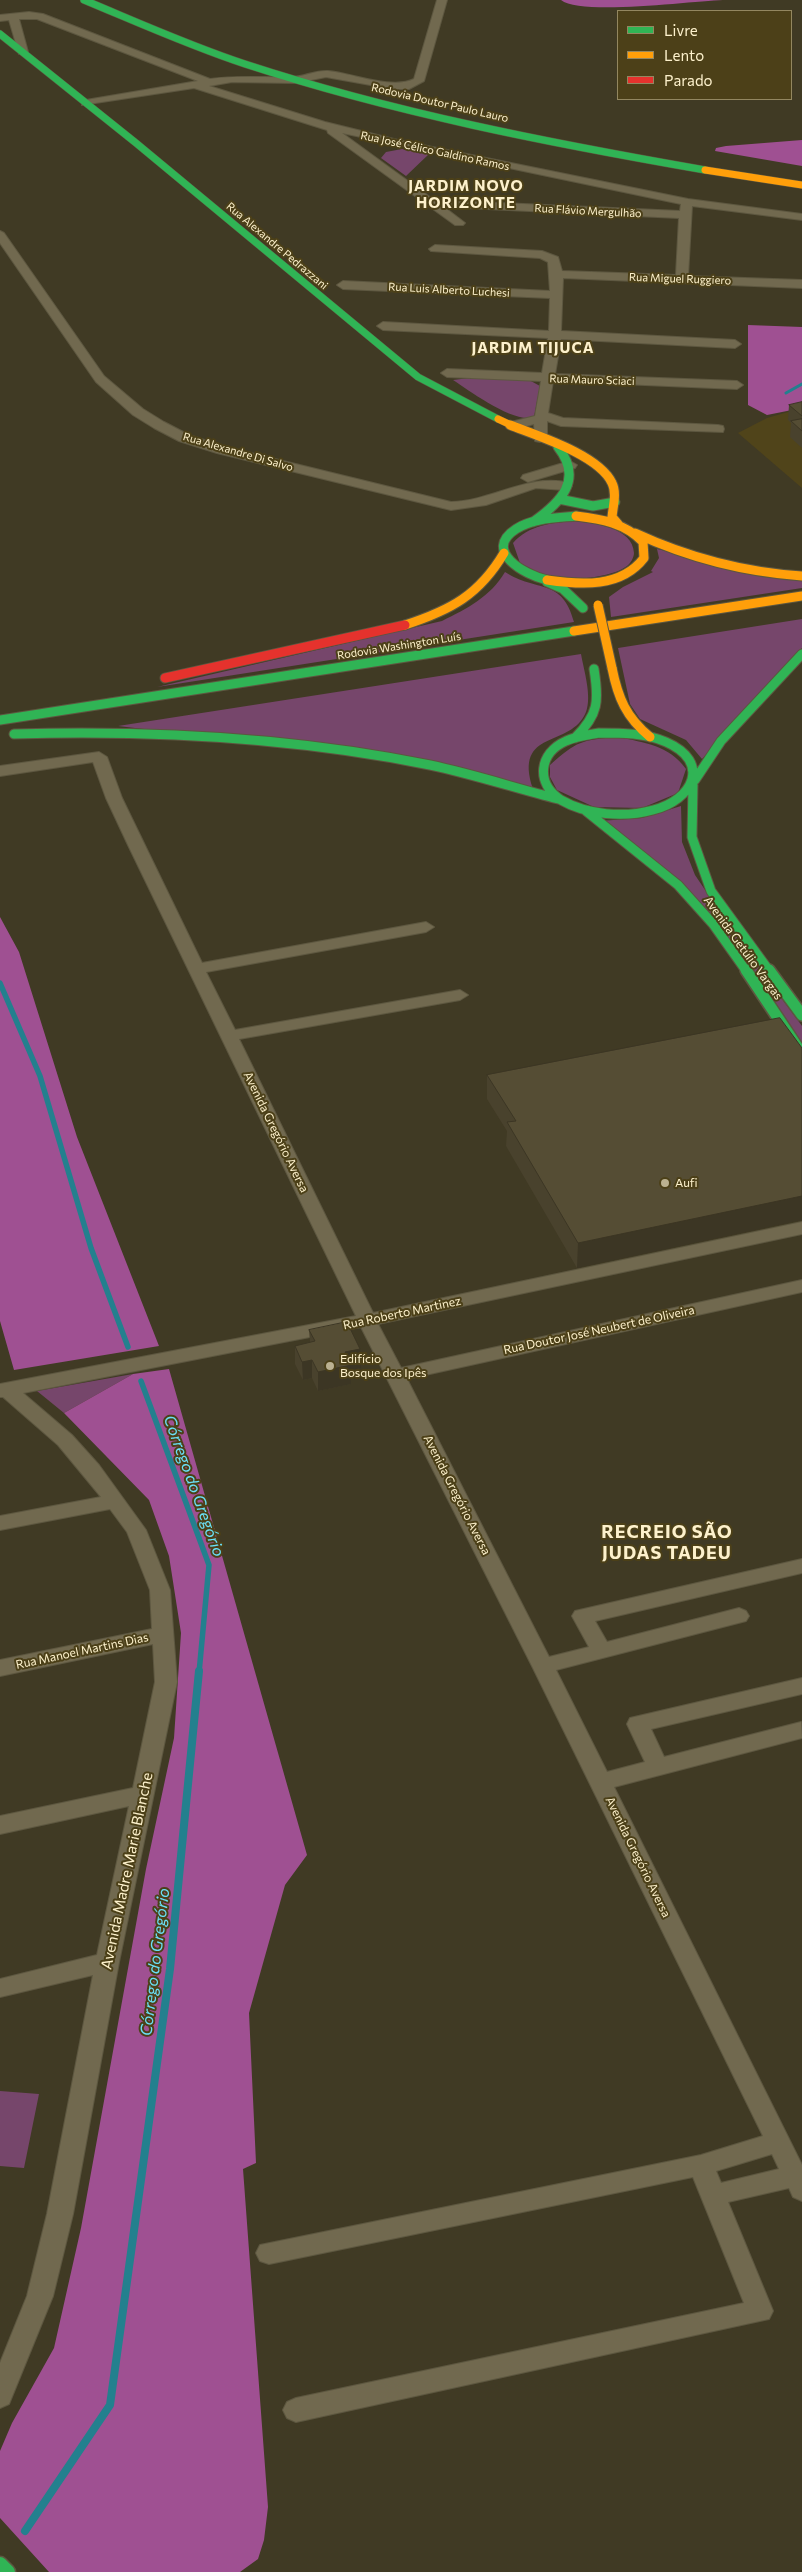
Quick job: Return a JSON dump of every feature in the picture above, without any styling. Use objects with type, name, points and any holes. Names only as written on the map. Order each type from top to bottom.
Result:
[{"type":"main road","name":"Rodovia Doutor Paulo Lauro","points":[[84,0],[244,64],[296,80],[411,110],[550,141],[802,185]]},
{"type":"main road","name":"Rua Alexandre Pedrazzani","points":[[0,34],[418,376],[437,389],[594,463],[611,480],[607,486],[616,493],[612,517],[618,524]]},
{"type":"main road","name":"Rua Alexandre Pedrazzani","points":[[558,447],[567,456],[570,465]]},
{"type":"main road","points":[[150,682],[382,630],[439,613],[470,597],[483,586],[504,553],[504,544],[509,535],[533,522],[556,505],[571,471],[570,465],[602,470]]},
{"type":"main road","points":[[562,493],[580,490]]},
{"type":"main road","points":[[562,493],[583,506],[599,506],[615,502]]},
{"type":"main road","points":[[533,522],[553,517],[576,516],[598,519],[618,524],[681,556],[712,565],[756,573],[802,576]]},
{"type":"main road","points":[[635,533],[642,541],[646,550],[644,558],[629,573],[602,590],[598,597],[598,605],[619,707],[635,727],[685,755],[694,767],[694,783]]},
{"type":"main road","points":[[504,553],[516,567],[562,589],[583,608],[591,641],[623,639]]},
{"type":"main road","points":[[539,578],[562,583],[587,584],[610,580],[629,573]]},
{"type":"main road","name":"Rodovia Washington Luís","points":[[0,720],[802,596]]},
{"type":"main road","points":[[0,734],[115,730],[270,739],[406,760],[494,780],[536,794],[558,798],[585,810],[611,814],[638,814],[663,808],[676,801],[694,783],[721,741],[802,654]]},
{"type":"main road","points":[[575,738],[593,722],[598,710],[593,662]]},
{"type":"main road","points":[[0,714],[102,692]]},
{"type":"main road","points":[[0,734],[93,721]]},
{"type":"main road","points":[[558,798],[544,786],[539,772],[543,758],[555,747],[575,738],[599,733],[625,733],[650,737]]},
{"type":"main road","name":"Avenida Getúlio Vargas","points":[[694,783],[692,837],[710,891],[802,1015]]},
{"type":"main road","name":"Avenida Getúlio Vargas","points":[[585,810],[647,858],[687,895],[709,922],[802,1054]]},
{"type":"main road","points":[[0,2564],[8,2572]]},
{"type":"street","points":[[86,103],[192,84],[232,79],[296,80],[326,74],[393,86],[414,85],[419,81],[442,0]]},
{"type":"street","points":[[0,18],[29,15],[44,18],[207,82]]},
{"type":"street","points":[[13,16],[23,52]]},
{"type":"street","points":[[232,79],[246,72],[244,64]]},
{"type":"street","name":"Rua José Célico Galdino Ramos","points":[[192,84],[322,125],[398,144],[688,202],[802,217]]},
{"type":"street","points":[[322,125],[459,223]]},
{"type":"street","points":[[369,157],[378,150],[398,144]]},
{"type":"street","points":[[682,279],[684,215],[688,202]]},
{"type":"street","name":"Rua Flávio Mergulhão","points":[[432,203],[684,215]]},
{"type":"street","name":"Rua Alexandre Di Salvo","points":[[0,235],[100,379],[138,412],[184,438],[222,450],[457,507],[478,504],[536,482],[551,482],[562,493]]},
{"type":"street","points":[[435,249],[546,256],[554,260],[557,274],[555,336],[541,416],[540,438]]},
{"type":"street","name":"Rua Miguel Ruggiero","points":[[557,274],[802,284]]},
{"type":"street","name":"Rua Luis Alberto Luchesi","points":[[343,285],[556,295]]},
{"type":"street","points":[[383,326],[735,344]]},
{"type":"street","name":"Rua Mauro Sciaci","points":[[447,373],[737,385]]},
{"type":"street","points":[[512,426],[541,416],[561,422],[718,429]]},
{"type":"street","name":"Rua Alexandre Di Salvo","points":[[444,504],[478,499],[518,481],[570,465]]},
{"type":"street","points":[[0,771],[99,757],[114,798]]},
{"type":"street","name":"Avenida Gregório Aversa","points":[[114,798],[368,1320],[397,1374],[601,1782],[799,2183]]},
{"type":"street","points":[[196,969],[426,927]]},
{"type":"street","points":[[230,1036],[460,995]]},
{"type":"street","name":"Rua Roberto Martinez","points":[[3,1390],[368,1320],[802,1228]]},
{"type":"street","name":"Rua Doutor José Neubert de Oliveira","points":[[397,1374],[802,1286]]},
{"type":"street","name":"Avenida Madre Marie Blanche","points":[[0,2396],[40,2296],[60,2214],[107,1962],[144,1794],[166,1682],[160,1590],[136,1530],[92,1470],[65,1440],[3,1390]]},
{"type":"street","points":[[0,1523],[115,1501]]},
{"type":"street","points":[[600,1650],[582,1616],[802,1566]]},
{"type":"street","points":[[543,1666],[739,1616]]},
{"type":"street","name":"Rua Manoel Martins Dias","points":[[0,1668],[164,1634]]},
{"type":"street","points":[[657,1766],[638,1724],[802,1686]]},
{"type":"street","points":[[601,1782],[801,1730]]},
{"type":"street","points":[[0,1825],[144,1794]]},
{"type":"street","points":[[0,1988],[107,1962]]},
{"type":"street","points":[[269,2253],[701,2165],[778,2142]]},
{"type":"street","points":[[296,2410],[760,2311],[701,2165]]},
{"type":"street","points":[[713,2195],[799,2183]]},
{"type":"shaded area","points":[[561,0],[723,0],[638,6],[590,7],[572,5]]},
{"type":"shaded area","points":[[802,140],[802,166],[715,151],[716,148],[726,146]]},
{"type":"shaded area","points":[[402,149],[429,154],[406,176],[381,158],[386,152]]},
{"type":"shaded area","points":[[748,325],[802,327],[802,408],[767,415],[748,405]]},
{"type":"shaded area","points":[[477,377],[529,380],[540,386],[534,417],[515,416],[504,411],[453,380]]},
{"type":"shaded area","points":[[802,408],[802,488],[738,433],[767,418]]},
{"type":"shaded area","points":[[574,521],[611,528],[627,537],[632,544],[634,553],[630,563],[620,570],[601,576],[569,579],[548,576],[520,563],[513,543],[519,537],[541,526]]},
{"type":"shaded area","points":[[657,549],[802,580],[802,588],[611,617],[609,597],[623,587],[653,572],[651,571],[659,558]]},
{"type":"shaded area","points":[[505,572],[555,592],[563,598],[574,622],[157,687],[442,621],[478,601],[499,581]]},
{"type":"shaded area","points":[[802,619],[802,648],[702,759],[686,740],[640,719],[630,704],[618,648]]},
{"type":"shaded area","points":[[581,654],[588,691],[586,712],[579,723],[569,731],[546,741],[531,756],[529,770],[533,789],[450,765],[118,726]]},
{"type":"shaded area","points":[[618,737],[656,746],[679,761],[686,769],[678,793],[642,808],[594,807],[557,790],[550,777],[550,765],[559,757],[580,743]]},
{"type":"shaded area","points":[[681,806],[682,842],[695,875],[736,936],[802,1026],[802,1043],[699,902],[599,821],[642,818]]},
{"type":"shaded area","points":[[0,917],[19,952],[77,1137],[159,1346],[14,1370],[0,1321]]},
{"type":"shaded area","points":[[169,1369],[307,1855],[285,1885],[249,2013],[256,2163],[243,2169],[268,2507],[264,2540],[258,2559],[240,2572],[49,2572],[0,2518],[0,2451],[12,2423],[54,2348],[81,2228],[146,1869],[174,1738],[181,1633],[169,1556],[149,1500],[64,1413],[133,1374]]},
{"type":"shaded area","points":[[133,1374],[64,1413],[37,1391]]},
{"type":"shaded area","points":[[0,2091],[39,2094],[24,2168],[0,2166]]},
{"type":"building","points":[[802,402],[802,416],[789,405]]},
{"type":"building","points":[[802,419],[802,431],[791,421]]},
{"type":"building","name":"Aufi","points":[[780,1018],[802,1048],[802,1196],[578,1243],[507,1122],[516,1121],[487,1075]]},
{"type":"building","points":[[347,1322],[360,1349],[345,1352],[351,1365],[318,1372],[312,1360],[302,1362],[295,1346],[315,1341],[309,1330]]},
{"type":"waterway","points":[[786,393],[802,384]]},
{"type":"waterway","name":"Córrego do Gregório","points":[[0,983],[40,1076],[91,1248],[128,1347]]},
{"type":"waterway","name":"Córrego do Gregório","points":[[141,1381],[209,1565],[199,1673]]},
{"type":"waterway","name":"Córrego do Gregório","points":[[25,2531],[110,2405],[170,1969],[199,1671]]},
{"type":"traffic: fast","points":[[84,0],[205,50],[302,82],[359,98],[531,138],[705,170]]},
{"type":"traffic: fast","points":[[0,34],[136,143],[418,377],[498,419]]},
{"type":"traffic: fast","points":[[533,522],[555,506],[561,499],[568,484],[569,469],[567,461],[558,447]]},
{"type":"traffic: fast","points":[[559,499],[593,506],[615,502]]},
{"type":"traffic: fast","points":[[547,580],[531,575],[513,564],[503,550],[504,542],[510,534],[532,522],[576,516]]},
{"type":"traffic: fast","points":[[547,582],[563,589],[583,608]]},
{"type":"traffic: fast","points":[[0,720],[574,631]]},
{"type":"traffic: fast","points":[[695,780],[721,741],[802,654]]},
{"type":"traffic: fast","points":[[575,738],[590,721],[596,707],[597,691],[594,669]]},
{"type":"traffic: fast","points":[[14,734],[119,732],[223,736],[326,747],[430,765],[558,799]]},
{"type":"traffic: fast","points":[[599,733],[639,735],[666,742],[678,749],[687,757],[693,769],[694,777],[690,788],[677,800],[663,808],[627,814],[589,811],[560,799],[546,784],[543,776],[542,768],[549,753],[556,746],[566,741],[599,733]]},
{"type":"traffic: fast","points":[[693,785],[692,837],[711,891],[802,1015]]},
{"type":"traffic: fast","points":[[586,811],[656,865],[696,904],[744,967],[802,1054]]},
{"type":"traffic: fast","points":[[0,2564],[8,2572]]},
{"type":"traffic: slow","points":[[705,170],[802,185]]},
{"type":"traffic: slow","points":[[498,419],[561,446],[593,463],[605,473],[612,482],[614,491],[612,517],[618,524]]},
{"type":"traffic: slow","points":[[547,580],[572,583],[614,580],[636,568],[644,558],[643,542],[629,530],[604,520],[576,516]]},
{"type":"traffic: slow","points":[[635,533],[675,550],[716,563],[758,572],[802,576]]},
{"type":"traffic: slow","points":[[405,625],[437,614],[463,600],[485,580],[504,553]]},
{"type":"traffic: slow","points":[[574,631],[802,596]]},
{"type":"traffic: slow","points":[[598,605],[612,668]]},
{"type":"traffic: slow","points":[[612,668],[619,699],[623,707],[633,722],[650,737]]},
{"type":"traffic: jam","points":[[165,678],[405,625]]},
{"type":"place","name":"Aufi","points":[[665,1183]]},
{"type":"place","name":"Edifício Bosque dos Ipês","points":[[330,1366]]},
{"type":"district","name":"JARDIM NOVO HORIZONTE","points":[[466,194]]},
{"type":"district","name":"JARDIM TIJUCA","points":[[533,348]]},
{"type":"district","name":"RECREIO SÃO JUDAS TADEU","points":[[667,1542]]}]
